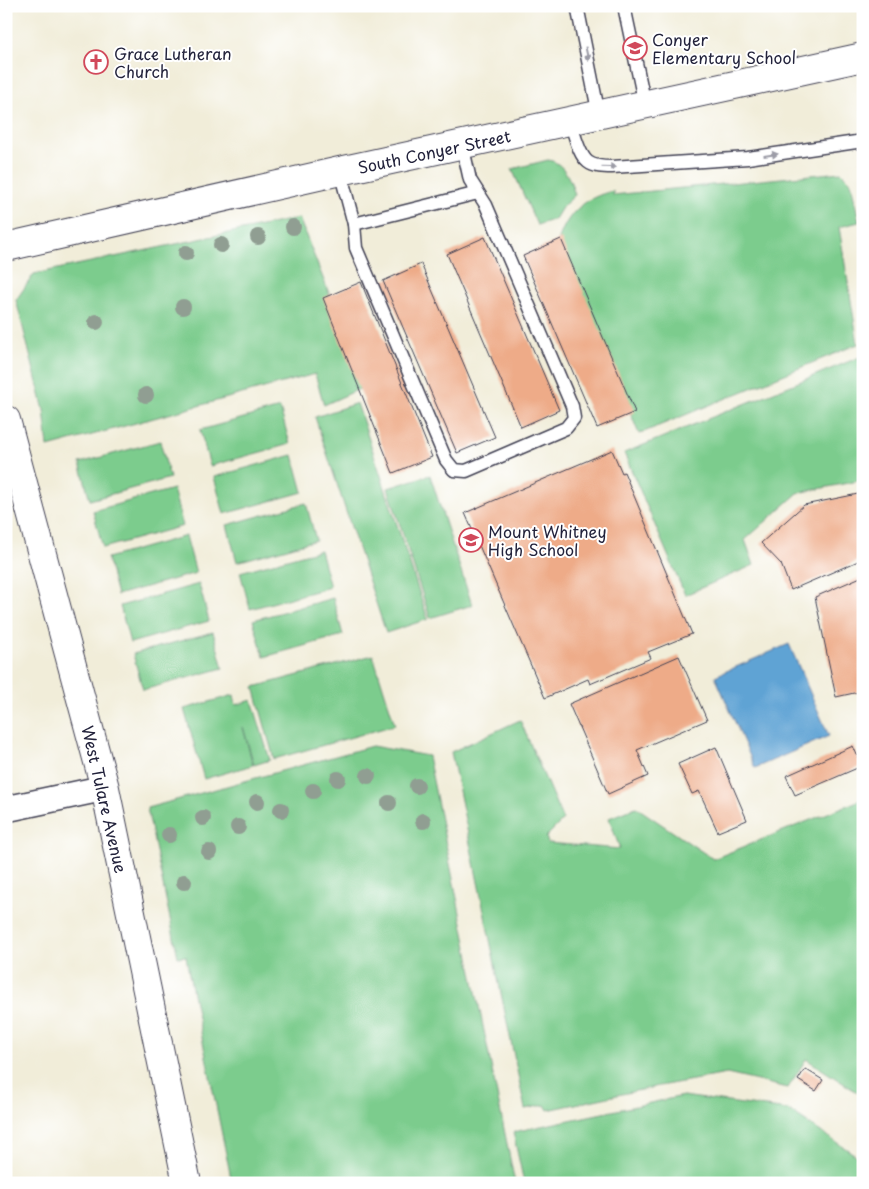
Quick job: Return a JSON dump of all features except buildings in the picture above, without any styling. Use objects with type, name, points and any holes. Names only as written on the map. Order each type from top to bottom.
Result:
[{"type":"street","name":"South Conyer Street","points":[[6,247],[340,171],[863,57]]},
{"type":"street","name":"West Tulare Avenue","points":[[6,420],[105,788],[187,1183]]},
{"type":"street","points":[[6,808],[105,788]]},
{"type":"lane","points":[[577,6],[599,115]]},
{"type":"lane","points":[[624,6],[645,105]]},
{"type":"lane","points":[[570,122],[588,162],[605,167],[748,158],[863,141]]},
{"type":"lane","points":[[340,171],[354,224],[356,248],[446,460],[454,470],[466,472],[566,428],[574,418],[572,406],[486,205],[470,180],[462,144]]},
{"type":"lane","points":[[354,224],[478,193]]},
{"type":"green space","points":[[548,160],[563,168],[575,195],[563,206],[555,219],[537,225],[512,169]]},
{"type":"green space","points":[[841,172],[851,182],[859,222],[839,227],[858,344],[639,434],[559,239],[572,214],[594,197],[613,191],[613,195]]},
{"type":"green space","points":[[299,218],[366,386],[324,405],[315,374],[48,447],[44,410],[16,300],[34,274]]},
{"type":"green space","points":[[860,357],[863,368],[863,480],[798,493],[745,540],[754,565],[685,595],[624,453]]},
{"type":"green space","points":[[357,403],[428,619],[386,633],[315,417]]},
{"type":"green space","points":[[280,408],[290,444],[210,466],[200,430]]},
{"type":"green space","points":[[160,441],[170,478],[90,500],[80,463]]},
{"type":"green space","points":[[293,455],[303,492],[224,514],[214,477]]},
{"type":"green space","points":[[430,475],[472,605],[430,618],[388,488]]},
{"type":"green space","points":[[173,489],[183,526],[103,548],[93,511]]},
{"type":"green space","points":[[306,503],[316,540],[237,562],[227,525]]},
{"type":"green space","points":[[186,536],[196,573],[117,595],[107,558]]},
{"type":"green space","points":[[320,550],[330,587],[250,609],[240,572]]},
{"type":"green space","points":[[199,584],[209,621],[130,643],[120,606]]},
{"type":"green space","points":[[333,598],[343,635],[264,657],[253,620]]},
{"type":"green space","points":[[213,632],[223,668],[143,690],[133,654]]},
{"type":"green space","points":[[373,655],[395,725],[274,759],[254,687]]},
{"type":"green space","points":[[234,695],[236,705],[252,700],[270,760],[254,765],[243,727],[253,765],[204,779],[184,709]]},
{"type":"green space","points":[[520,720],[563,820],[546,837],[548,843],[620,849],[609,818],[636,807],[713,859],[863,799],[863,1096],[806,1059],[788,1088],[727,1074],[659,1086],[548,1110],[545,1105],[525,1109],[451,752]]},
{"type":"green space","points":[[372,746],[428,756],[515,1183],[232,1183],[186,956],[178,957],[147,808]]},
{"type":"green space","points":[[683,1096],[788,1110],[863,1160],[863,1183],[524,1183],[513,1132]]},
{"type":"water","points":[[789,644],[829,736],[755,768],[715,676]]},
{"type":"place","name":"Conyer Elementary School","points":[[635,48]]},
{"type":"place","name":"Grace Lutheran Church","points":[[96,62]]},
{"type":"place","name":"Mount Whitney High School","points":[[471,540]]}]
